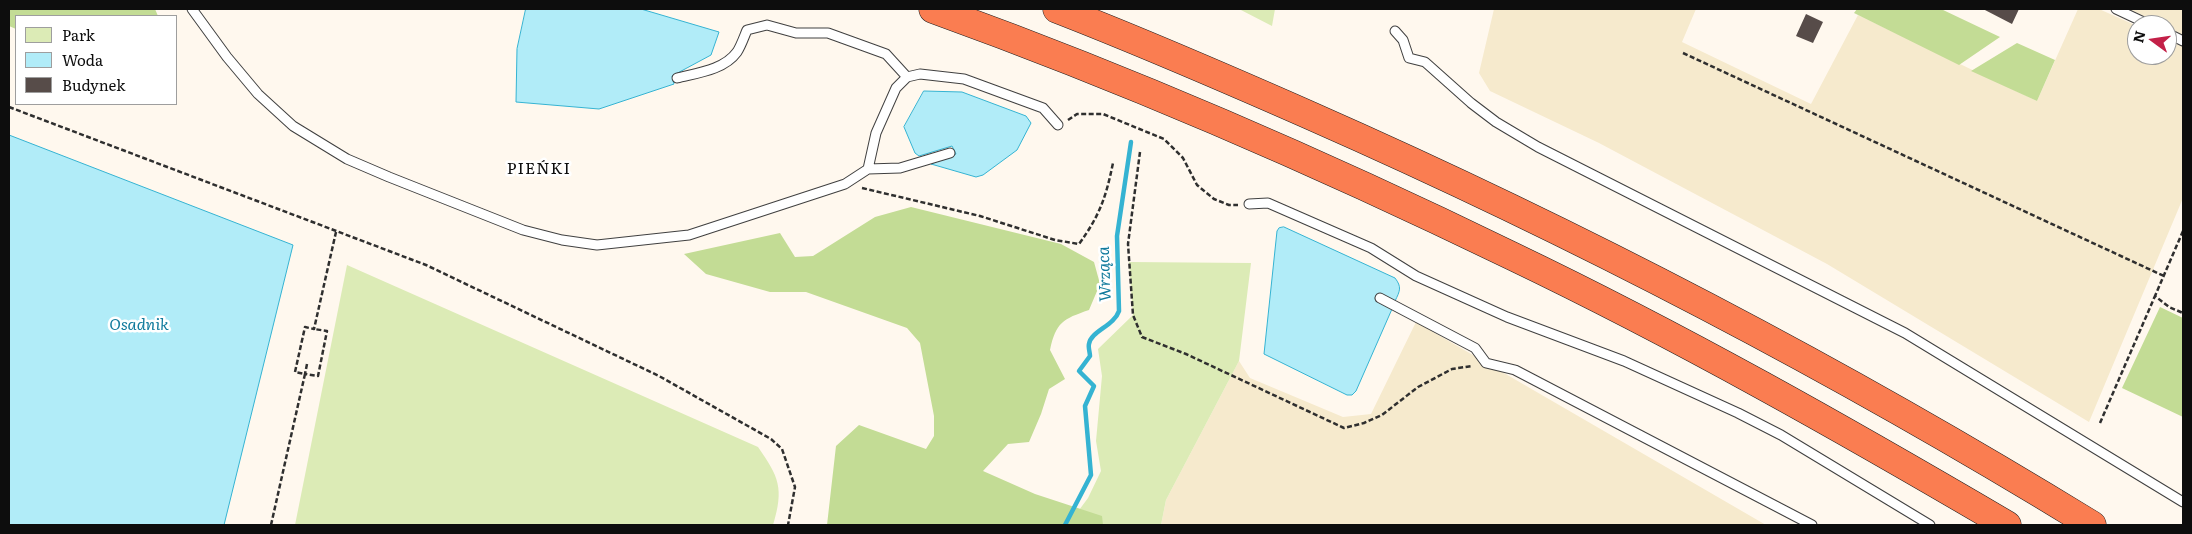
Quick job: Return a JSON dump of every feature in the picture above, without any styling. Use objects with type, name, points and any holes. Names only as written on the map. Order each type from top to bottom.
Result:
[{"type":"highway","points":[[933,9],[1178,105],[1386,197],[1513,256],[1700,352],[1872,446],[2007,525]]},
{"type":"highway","points":[[1057,9],[1188,62],[1375,144],[1591,246],[1835,374],[1971,452],[2092,525]]},
{"type":"lane","points":[[192,9],[227,57],[258,94],[293,126],[347,159],[389,178],[523,230],[597,246],[689,235],[840,186],[868,168],[900,168],[950,153]]},
{"type":"lane","points":[[2116,9],[2129,15]]},
{"type":"lane","points":[[677,78],[718,67],[727,62],[738,51],[746,30],[767,25],[796,33],[828,33],[886,54],[907,77]]},
{"type":"lane","points":[[1395,31],[1404,40],[1409,58],[1425,62],[1496,122],[1547,151],[1905,333],[2183,502]]},
{"type":"lane","points":[[868,168],[876,133],[896,88],[907,77],[920,74],[964,79],[1043,108],[1058,126]]},
{"type":"lane","points":[[1249,204],[1268,203],[1371,248],[1416,276],[1508,316],[1624,361],[1738,412],[1781,435],[1930,525]]},
{"type":"lane","points":[[1380,298],[1475,348],[1486,364],[1516,370],[1812,525]]},
{"type":"path","points":[[1683,53],[2164,276]]},
{"type":"path","points":[[9,107],[426,266],[659,376],[771,438],[782,449],[795,487],[788,525]]},
{"type":"path","points":[[1058,126],[1077,114],[1103,114],[1164,139],[1183,158],[1197,185],[1214,199],[1228,205],[1249,204]]},
{"type":"path","points":[[1140,152],[1128,244],[1133,316],[1142,337],[1186,354],[1344,428],[1364,423],[1382,414],[1418,387],[1452,369],[1486,364]]},
{"type":"path","points":[[840,186],[872,189],[980,216],[1055,240],[1079,244],[1094,224],[1107,195],[1113,163]]},
{"type":"path","points":[[314,329],[336,231]]},
{"type":"path","points":[[2100,424],[2183,232]]},
{"type":"path","points":[[2155,296],[2169,307],[2183,313]]},
{"type":"path","points":[[304,327],[327,332],[318,376],[305,374],[295,372],[304,327]]},
{"type":"path","points":[[271,525],[307,364]]},
{"type":"shaded area","points":[[1494,9],[1696,9],[1682,42],[1811,104],[1858,15],[2037,101],[2078,9],[2099,9],[2127,22],[2127,65],[2177,65],[2177,44],[2183,47],[2183,198],[2089,422],[1827,264],[1599,143],[1490,91],[1479,73]]},
{"type":"shaded area","points":[[2129,9],[2183,9],[2183,35],[2177,32],[2177,15],[2142,15]]},
{"type":"shaded area","points":[[1416,322],[1766,525],[1161,525],[1166,500],[1239,361],[1250,378],[1343,417],[1371,414]]},
{"type":"green space","points":[[9,9],[155,9],[158,15],[15,15],[15,29],[9,26]]},
{"type":"green space","points":[[1239,9],[1275,9],[1272,26]]},
{"type":"green space","points":[[1857,9],[1941,9],[2000,37],[1959,65],[1854,13]]},
{"type":"green space","points":[[2017,43],[2055,60],[2037,101],[1971,71]]},
{"type":"green space","points":[[911,207],[1061,244],[1094,262],[1100,284],[1089,310],[1073,316],[1062,323],[1058,327],[1052,341],[1050,350],[1065,379],[1049,389],[1029,442],[1008,444],[983,471],[1035,494],[1102,516],[1103,525],[827,525],[836,446],[859,425],[926,449],[934,436],[934,416],[920,343],[907,328],[806,292],[770,292],[706,274],[684,254],[780,233],[795,257],[813,256],[875,217]]},
{"type":"green space","points":[[1129,262],[1251,263],[1239,361],[1166,500],[1161,525],[1068,525],[1088,498],[1101,471],[1096,441],[1102,376],[1098,349],[1133,315]]},
{"type":"green space","points":[[347,265],[758,447],[771,467],[778,483],[778,501],[773,525],[295,525]]},
{"type":"green space","points":[[2160,307],[2183,318],[2183,417],[2122,388]]},
{"type":"water","points":[[526,9],[641,9],[719,32],[711,55],[672,76],[674,84],[599,109],[516,102],[517,49]]},
{"type":"water","points":[[924,91],[962,92],[1026,116],[1031,123],[1017,150],[983,175],[976,177],[931,164],[956,154],[952,146],[919,156],[915,153],[904,127]]},
{"type":"water","name":"Osadnik","points":[[9,135],[293,245],[224,525],[9,525]]},
{"type":"water","points":[[1284,227],[1395,278],[1399,284],[1399,292],[1395,301],[1380,294],[1392,309],[1356,391],[1352,395],[1347,395],[1264,354],[1277,231],[1279,228]]},
{"type":"building","points":[[1983,9],[2019,9],[2012,24]]},
{"type":"building","points":[[1806,14],[1823,22],[1813,43],[1796,36]]},
{"type":"waterway","name":"Wrząca","points":[[1065,525],[1091,475],[1085,406],[1094,386],[1079,371],[1090,356],[1089,345],[1091,339],[1112,321],[1119,311],[1117,236],[1131,142]]},
{"type":"district","name":"PIEŃKI","points":[[539,169]]}]
